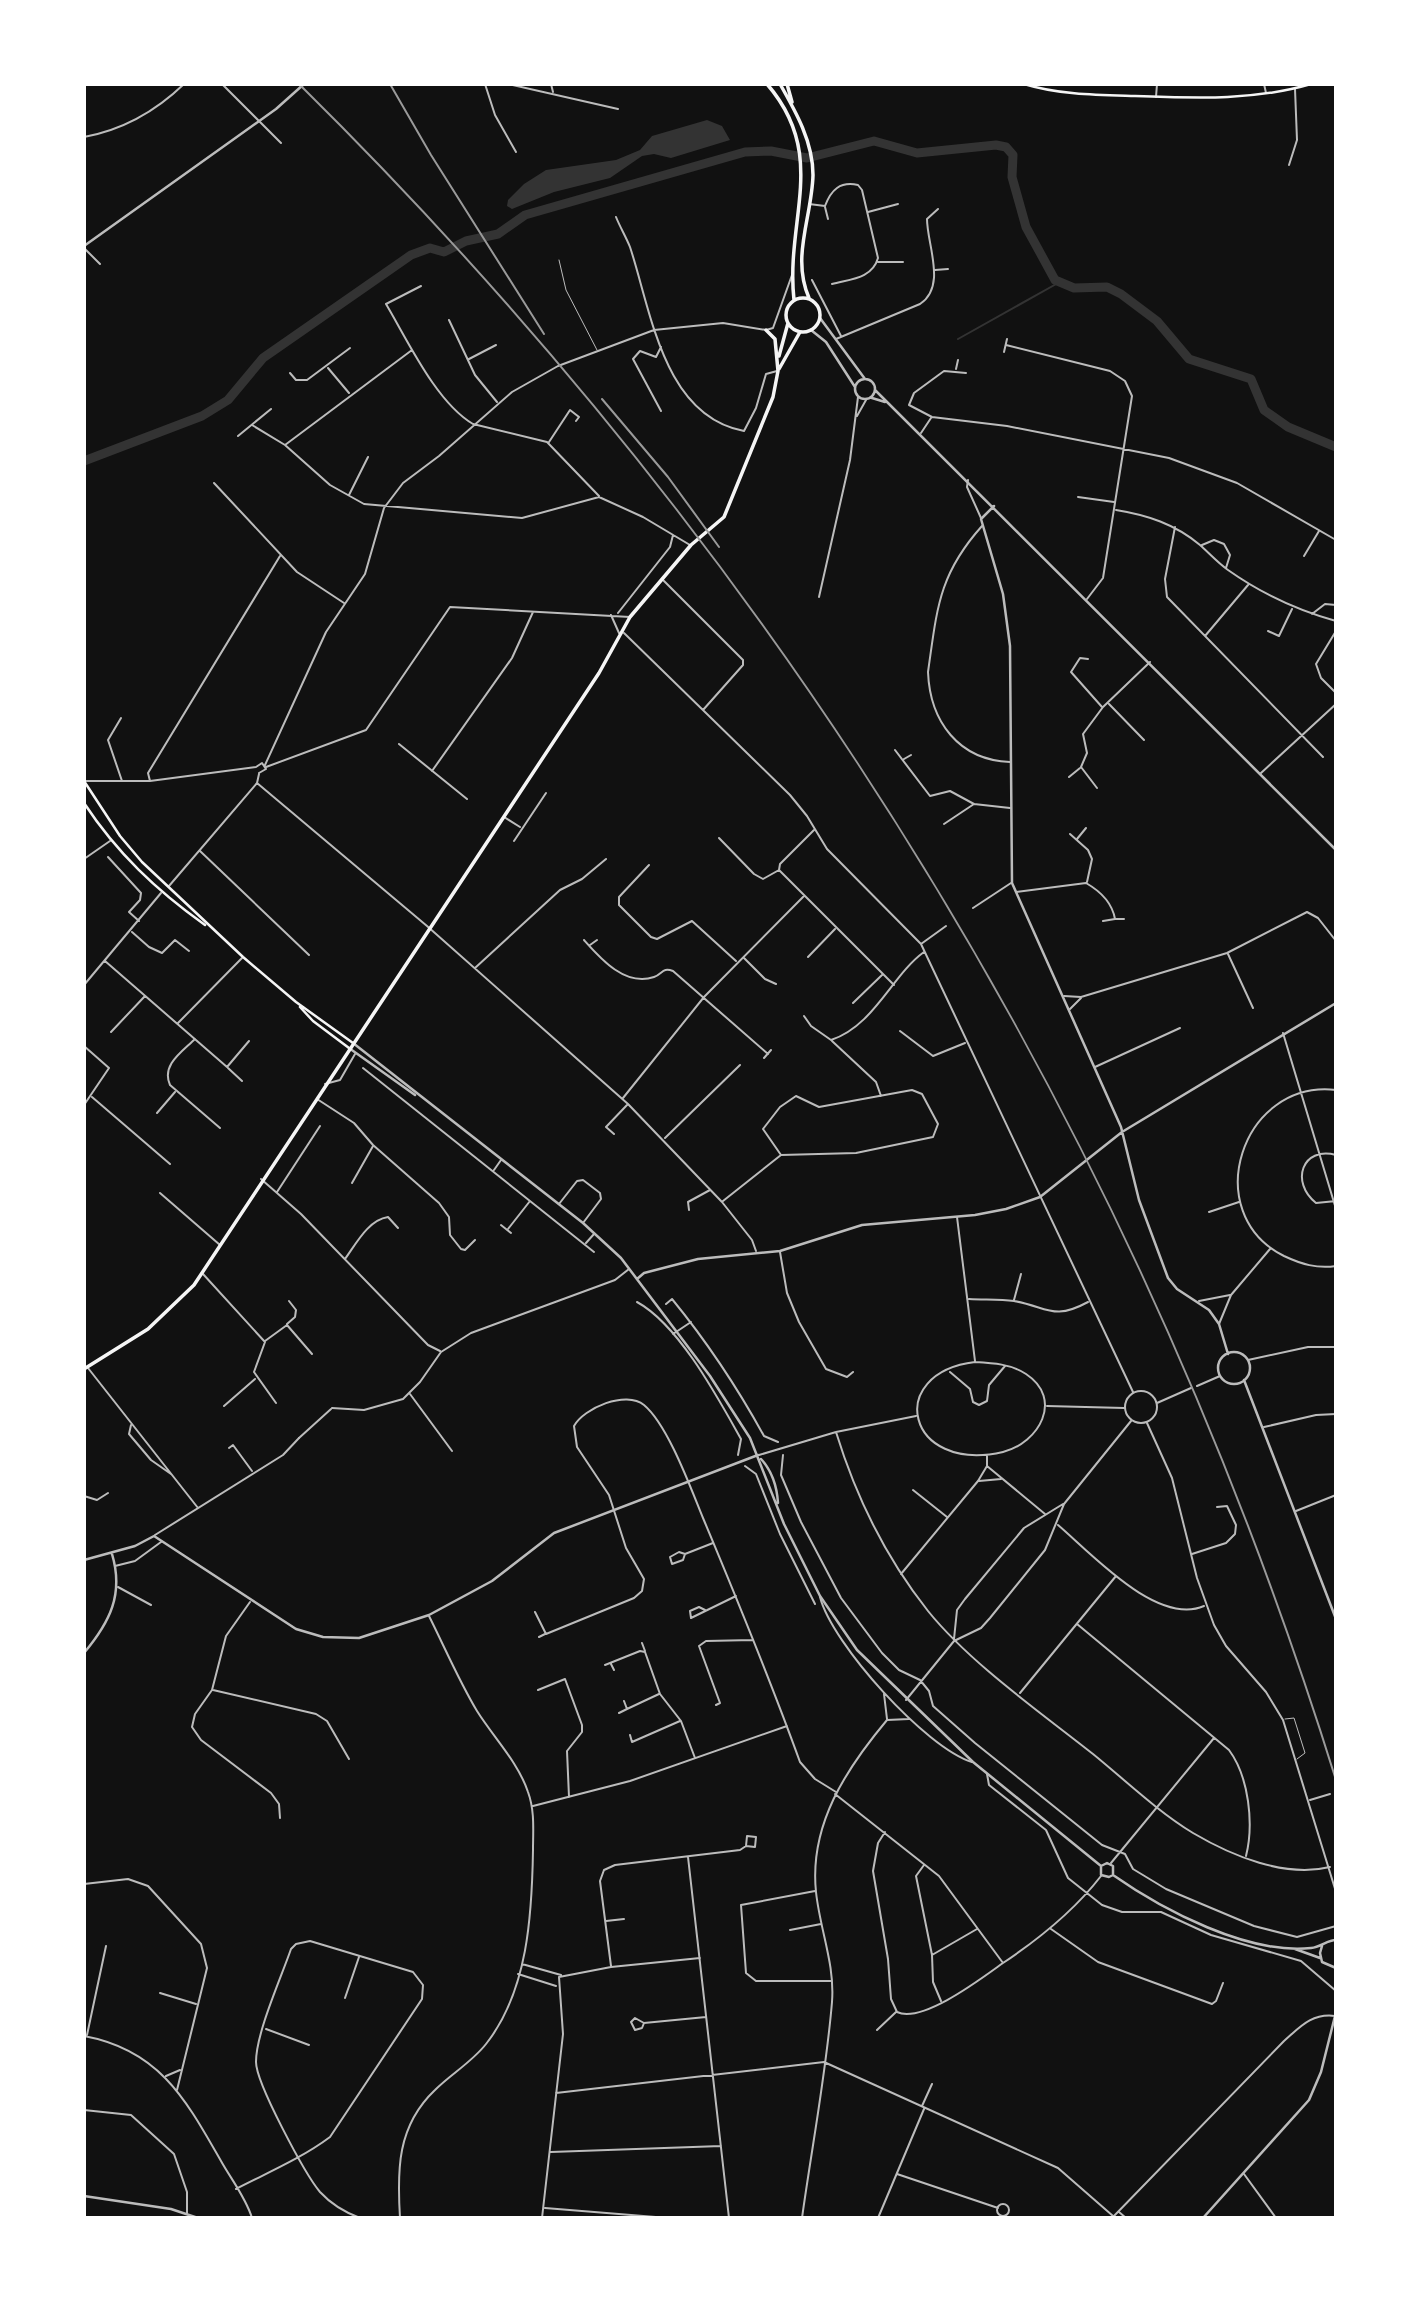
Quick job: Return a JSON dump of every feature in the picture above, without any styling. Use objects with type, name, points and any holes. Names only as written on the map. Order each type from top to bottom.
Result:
[{"type":"main road","points":[[767,84],[788,118],[800,149],[803,167],[791,277],[794,300]]},
{"type":"main road","points":[[780,84],[793,107],[809,147],[812,166],[801,261],[809,298],[818,306],[820,318],[811,330],[800,332],[788,323]]},
{"type":"main road","points":[[788,84],[793,107]]},
{"type":"main road","points":[[1024,84],[1081,94],[1219,98],[1266,94],[1311,84]]},
{"type":"main road","points":[[778,358],[788,323],[786,310],[794,300],[809,298]]},
{"type":"main road","points":[[86,1368],[148,1329],[182,1299],[203,1273],[261,1179],[599,673],[630,617],[692,544],[716,525],[727,510],[773,397],[778,358],[775,339],[766,330]]},
{"type":"main road","points":[[778,371],[800,332]]},
{"type":"main road","points":[[84,781],[120,836],[213,932]]},
{"type":"main road","points":[[84,803],[110,841],[161,893],[213,932],[296,1002],[353,1043]]},
{"type":"main road","points":[[296,1002],[313,1021],[349,1048]]},
{"type":"street","points":[[84,137],[127,124],[163,103],[184,84]]},
{"type":"street","points":[[222,84],[281,143]]},
{"type":"street","points":[[100,264],[84,247],[258,122],[304,84]]},
{"type":"street","points":[[485,84],[495,115],[516,152]]},
{"type":"street","points":[[508,84],[535,93],[553,93],[618,109]]},
{"type":"street","points":[[551,84],[553,93]]},
{"type":"street","points":[[1156,97],[1157,84]]},
{"type":"street","points":[[1264,84],[1266,94]]},
{"type":"street","points":[[1289,165],[1297,140],[1295,88]]},
{"type":"street","points":[[828,219],[825,206],[838,186],[852,184],[862,190],[877,262],[867,275],[832,284]]},
{"type":"street","points":[[808,204],[825,206]]},
{"type":"street","points":[[867,212],[898,204]]},
{"type":"street","points":[[835,340],[924,301],[932,292],[934,270],[928,219],[938,209]]},
{"type":"street","points":[[616,217],[629,245],[654,330],[680,386],[696,405],[741,431],[747,428],[766,374],[778,371]]},
{"type":"street","points":[[877,262],[903,261]]},
{"type":"street","points":[[934,270],[947,270]]},
{"type":"street","points":[[260,773],[265,772],[304,674],[365,574],[384,508],[403,483],[453,444],[498,403],[558,366],[654,330],[723,323],[766,330],[776,326],[791,277]]},
{"type":"street","points":[[813,280],[841,337]]},
{"type":"street","points":[[421,286],[386,304],[442,393],[464,419],[473,424],[530,436],[549,443],[599,497],[692,544]]},
{"type":"street","points":[[812,289],[816,286]]},
{"type":"street","points":[[820,318],[864,379],[872,382],[875,390],[1335,847]]},
{"type":"street","points":[[449,320],[475,375],[498,403]]},
{"type":"street","points":[[811,330],[826,342],[855,387],[858,397],[837,526],[819,597]]},
{"type":"street","points":[[1004,352],[1007,339]]},
{"type":"street","points":[[468,360],[496,345]]},
{"type":"street","points":[[1006,345],[1104,369],[1121,376],[1132,396],[1103,578],[1087,599]]},
{"type":"street","points":[[661,346],[656,357],[640,351],[633,359],[661,411]]},
{"type":"street","points":[[290,373],[296,380],[307,380],[350,348]]},
{"type":"street","points":[[285,445],[413,349]]},
{"type":"street","points":[[956,370],[958,360]]},
{"type":"street","points":[[327,366],[350,394]]},
{"type":"street","points":[[965,373],[956,370],[944,371],[914,393],[909,405],[932,417],[1007,426],[1169,458],[1237,483],[1336,540]]},
{"type":"street","points":[[855,387],[864,379]]},
{"type":"street","points":[[856,417],[875,390]]},
{"type":"street","points":[[858,397],[889,403]]},
{"type":"street","points":[[238,436],[271,409]]},
{"type":"street","points":[[549,443],[570,410],[579,417],[576,421]]},
{"type":"street","points":[[921,433],[932,417]]},
{"type":"street","points":[[252,425],[285,445],[330,485],[364,504],[384,508],[522,518],[599,497]]},
{"type":"street","points":[[349,496],[369,457]]},
{"type":"street","points":[[968,480],[967,487],[981,519],[1003,594],[1010,646],[1012,883],[1070,1009],[1122,1132],[1139,1200],[1165,1271],[1177,1289],[1199,1301],[1219,1324],[1228,1354]]},
{"type":"street","points":[[215,483],[297,572],[345,604]]},
{"type":"street","points":[[1078,497],[1115,503]]},
{"type":"street","points":[[981,519],[994,506]]},
{"type":"street","points":[[1114,510],[1136,513],[1175,527],[1249,584],[1293,608],[1336,621]]},
{"type":"street","points":[[983,525],[962,548],[945,579],[928,672],[928,688],[938,719],[947,733],[964,749],[990,762],[1010,762]]},
{"type":"street","points":[[1175,527],[1165,579],[1167,597],[1323,757]]},
{"type":"street","points":[[1304,556],[1320,530]]},
{"type":"street","points":[[617,614],[670,547],[673,535]]},
{"type":"street","points":[[1201,546],[1214,540],[1224,544],[1230,555],[1225,568]]},
{"type":"street","points":[[150,781],[148,772],[280,556]]},
{"type":"street","points":[[662,579],[743,660],[743,665],[703,710]]},
{"type":"street","points":[[1205,636],[1249,584]]},
{"type":"street","points":[[1312,614],[1325,604],[1336,605]]},
{"type":"street","points":[[84,781],[150,781],[256,767],[260,763],[266,766],[366,730],[450,607],[617,614],[630,617]]},
{"type":"street","points":[[1268,631],[1279,636],[1293,608]]},
{"type":"street","points":[[432,771],[512,658],[533,611]]},
{"type":"street","points":[[611,614],[620,632],[790,795],[842,866],[921,944],[1133,1392]]},
{"type":"street","points":[[1336,631],[1316,664],[1321,678],[1336,693]]},
{"type":"street","points":[[1088,659],[1080,659],[1071,672],[1103,708]]},
{"type":"street","points":[[1069,777],[1081,767],[1087,753],[1083,734],[1103,708],[1150,662]]},
{"type":"street","points":[[1108,703],[1144,740]]},
{"type":"street","points":[[1261,774],[1336,704]]},
{"type":"street","points":[[121,718],[108,740],[122,782]]},
{"type":"street","points":[[399,744],[467,799]]},
{"type":"street","points":[[895,750],[930,796],[929,803]]},
{"type":"street","points":[[903,760],[911,755]]},
{"type":"street","points":[[256,767],[260,773]]},
{"type":"street","points":[[1081,767],[1097,788]]},
{"type":"street","points":[[167,887],[257,783],[260,773]]},
{"type":"street","points":[[257,783],[429,928],[628,1104],[722,1202],[752,1240],[756,1252]]},
{"type":"street","points":[[930,796],[950,791],[974,804],[1010,808]]},
{"type":"street","points":[[514,841],[546,793]]},
{"type":"street","points":[[944,824],[974,804]]},
{"type":"street","points":[[503,816],[522,828]]},
{"type":"street","points":[[1076,840],[1086,828]]},
{"type":"street","points":[[719,838],[760,878],[768,877],[779,870],[780,864],[814,829]]},
{"type":"street","points":[[1070,834],[1092,859],[1086,883]]},
{"type":"street","points":[[84,859],[110,841]]},
{"type":"street","points":[[200,851],[309,955]]},
{"type":"street","points":[[108,857],[141,893],[140,900],[129,912],[140,922]]},
{"type":"street","points":[[474,968],[487,960],[509,934],[527,922],[560,890],[582,879],[607,859]]},
{"type":"street","points":[[649,865],[619,897],[619,905],[651,937],[657,939],[692,921],[737,962]]},
{"type":"street","points":[[779,870],[895,986]]},
{"type":"street","points":[[973,908],[1012,883]]},
{"type":"street","points":[[1015,892],[1086,883],[1111,905],[1115,919]]},
{"type":"street","points":[[84,985],[140,922],[161,893]]},
{"type":"street","points":[[622,1099],[704,997],[804,896]]},
{"type":"street","points":[[1064,996],[1081,997],[1181,970],[1227,953],[1307,912],[1318,918],[1336,940]]},
{"type":"street","points":[[1103,921],[1124,919]]},
{"type":"street","points":[[921,944],[946,926]]},
{"type":"street","points":[[808,957],[836,929]]},
{"type":"street","points":[[132,931],[149,947],[162,953],[175,940],[189,951]]},
{"type":"street","points":[[584,940],[603,961],[621,973],[648,978],[667,969],[704,997],[768,1054]]},
{"type":"street","points":[[590,946],[597,940]]},
{"type":"street","points":[[831,1041],[857,1025],[925,952]]},
{"type":"street","points":[[1227,953],[1253,1008]]},
{"type":"street","points":[[178,1023],[243,957]]},
{"type":"street","points":[[743,957],[765,979],[776,984]]},
{"type":"street","points":[[105,961],[242,1081]]},
{"type":"street","points":[[853,1003],[883,974]]},
{"type":"street","points":[[111,1032],[146,995]]},
{"type":"street","points":[[1070,1009],[1081,997]]},
{"type":"street","points":[[637,1279],[644,1273],[698,1259],[780,1251],[862,1225],[1006,1209],[1040,1197],[1122,1132],[1336,1003]]},
{"type":"street","points":[[804,1016],[811,1026],[876,1082],[881,1097]]},
{"type":"street","points":[[1094,1067],[1180,1028]]},
{"type":"street","points":[[900,1031],[933,1056],[966,1042]]},
{"type":"street","points":[[1283,1033],[1336,1209]]},
{"type":"street","points":[[195,1038],[166,1071],[170,1085],[220,1128]]},
{"type":"street","points":[[228,1067],[249,1041]]},
{"type":"street","points":[[353,1043],[418,1097]]},
{"type":"street","points":[[84,1046],[109,1068],[92,1097],[84,1105]]},
{"type":"street","points":[[349,1048],[501,1159],[583,1223],[629,1269],[678,1331],[767,1466],[778,1491],[778,1507]]},
{"type":"street","points":[[764,1058],[771,1050]]},
{"type":"street","points":[[325,1084],[340,1080],[355,1053]]},
{"type":"street","points":[[664,1139],[740,1065]]},
{"type":"street","points":[[363,1068],[594,1252]]},
{"type":"street","points":[[722,1202],[781,1155],[856,1153],[936,1135],[938,1124],[922,1094],[912,1090],[819,1107],[803,1097],[790,1099],[763,1129],[781,1155]]},
{"type":"street","points":[[1336,1090],[1301,1093],[1275,1106],[1250,1133],[1238,1164],[1240,1202],[1247,1219],[1271,1248],[1309,1266],[1336,1266]]},
{"type":"street","points":[[157,1113],[176,1091]]},
{"type":"street","points":[[92,1097],[170,1164]]},
{"type":"street","points":[[316,1098],[345,1116],[446,1211],[451,1220],[450,1235],[461,1249],[465,1250],[475,1240]]},
{"type":"street","points":[[614,1134],[606,1127],[628,1104]]},
{"type":"street","points":[[277,1193],[320,1126]]},
{"type":"street","points":[[352,1184],[373,1145]]},
{"type":"street","points":[[1335,1201],[1317,1203],[1306,1194],[1301,1182],[1306,1164],[1321,1154],[1336,1155]]},
{"type":"street","points":[[494,1171],[501,1159]]},
{"type":"street","points":[[261,1179],[428,1345],[441,1352]]},
{"type":"street","points":[[559,1205],[578,1181],[583,1180],[600,1193],[601,1199],[583,1223]]},
{"type":"street","points":[[689,1210],[688,1202],[711,1190]]},
{"type":"street","points":[[160,1193],[220,1246]]},
{"type":"street","points":[[508,1229],[531,1200]]},
{"type":"street","points":[[1209,1212],[1240,1202]]},
{"type":"street","points":[[957,1216],[975,1362]]},
{"type":"street","points":[[345,1260],[360,1238],[378,1220],[388,1217],[398,1228]]},
{"type":"street","points":[[500,1224],[511,1233]]},
{"type":"street","points":[[585,1243],[595,1233]]},
{"type":"street","points":[[1219,1324],[1231,1295],[1271,1248]]},
{"type":"street","points":[[780,1251],[787,1293],[799,1322],[826,1370],[847,1377],[853,1372]]},
{"type":"street","points":[[84,1560],[112,1554],[154,1536],[283,1455],[332,1408],[364,1410],[402,1399],[410,1394],[441,1352],[485,1327],[615,1280],[629,1269]]},
{"type":"street","points":[[203,1273],[265,1342]]},
{"type":"street","points":[[1014,1301],[1021,1274]]},
{"type":"street","points":[[1199,1301],[1231,1295]]},
{"type":"street","points":[[666,1304],[672,1299],[691,1322],[717,1356],[764,1436],[778,1441]]},
{"type":"street","points":[[968,1299],[1014,1301],[1054,1314],[1071,1311],[1090,1301]]},
{"type":"street","points":[[276,1403],[256,1378],[257,1356],[265,1342],[295,1317],[296,1310],[289,1301]]},
{"type":"street","points":[[637,1302],[649,1309],[672,1335],[727,1414],[741,1439],[738,1455]]},
{"type":"street","points":[[672,1335],[691,1322]]},
{"type":"street","points":[[286,1325],[312,1354]]},
{"type":"street","points":[[1248,1360],[1308,1347],[1336,1347]]},
{"type":"street","points":[[1239,1353],[1248,1360],[1249,1371],[1244,1380],[1233,1384],[1220,1376],[1219,1363],[1228,1354],[1239,1353]]},
{"type":"street","points":[[975,1362],[1006,1366],[1032,1378],[1040,1388],[1046,1406],[1041,1426],[1013,1449],[987,1455],[962,1454],[937,1446],[922,1432],[916,1416],[916,1406],[924,1389],[949,1370],[975,1362]]},
{"type":"street","points":[[949,1370],[970,1390],[973,1402],[979,1405],[987,1401],[989,1385],[1006,1366]]},
{"type":"street","points":[[86,1368],[198,1507]]},
{"type":"street","points":[[1197,1385],[1220,1376]]},
{"type":"street","points":[[224,1406],[256,1378]]},
{"type":"street","points":[[1244,1380],[1336,1619]]},
{"type":"street","points":[[1157,1403],[1191,1388]]},
{"type":"street","points":[[1145,1391],[1157,1403],[1156,1415],[1147,1423],[1131,1421],[1124,1408],[1128,1396],[1133,1392],[1145,1391]]},
{"type":"street","points":[[410,1394],[452,1451]]},
{"type":"street","points":[[539,1637],[634,1598],[642,1591],[644,1579],[626,1548],[609,1495],[575,1442],[574,1426],[584,1412],[625,1399],[646,1406],[688,1482],[737,1595],[807,1772],[925,1863],[948,1886],[1003,1963]]},
{"type":"street","points":[[1046,1406],[1124,1408]]},
{"type":"street","points":[[727,1414],[732,1411]]},
{"type":"street","points":[[1264,1427],[1316,1415],[1336,1414]]},
{"type":"street","points":[[154,1536],[250,1602],[296,1629],[334,1639],[367,1636],[429,1615],[500,1576],[554,1533],[758,1455],[836,1432],[916,1416]]},
{"type":"street","points":[[906,1700],[954,1641],[981,1628],[1045,1550],[1064,1504],[1131,1421]]},
{"type":"street","points":[[1147,1423],[1172,1478],[1205,1606],[1226,1646],[1266,1692],[1283,1720],[1336,1892]]},
{"type":"street","points":[[131,1425],[129,1434],[157,1465],[172,1474]]},
{"type":"street","points":[[836,1432],[853,1485],[901,1574],[954,1641],[1158,1807],[1194,1833],[1246,1857],[1299,1871],[1329,1867]]},
{"type":"street","points":[[229,1448],[233,1445],[253,1472]]},
{"type":"street","points":[[758,1455],[778,1507],[831,1624],[884,1692],[910,1720],[957,1757],[973,1762]]},
{"type":"street","points":[[783,1455],[781,1475],[829,1577],[882,1653],[899,1670],[920,1680],[929,1691],[933,1706],[975,1743],[1102,1845],[1121,1851],[1133,1869],[1166,1889],[1254,1926],[1297,1937],[1336,1926]]},
{"type":"street","points":[[901,1574],[978,1481],[988,1466],[987,1455]]},
{"type":"street","points":[[745,1466],[756,1474],[815,1604]]},
{"type":"street","points":[[988,1466],[1046,1514]]},
{"type":"street","points":[[978,1481],[1002,1479]]},
{"type":"street","points":[[913,1490],[947,1518]]},
{"type":"street","points":[[84,1496],[97,1500],[108,1493]]},
{"type":"street","points":[[1296,1511],[1336,1495]]},
{"type":"street","points":[[768,1504],[776,1502]]},
{"type":"street","points":[[954,1641],[957,1611],[965,1599],[1024,1528],[1064,1504]]},
{"type":"street","points":[[1192,1554],[1226,1543],[1235,1534],[1236,1525],[1227,1506],[1217,1507]]},
{"type":"street","points":[[1056,1524],[1118,1575],[1166,1608],[1180,1611],[1205,1606]]},
{"type":"street","points":[[115,1566],[135,1561],[162,1541]]},
{"type":"street","points":[[685,1554],[713,1542]]},
{"type":"street","points":[[84,1653],[110,1615],[118,1587],[112,1554]]},
{"type":"street","points":[[1019,1694],[1118,1575]]},
{"type":"street","points":[[118,1587],[151,1605]]},
{"type":"street","points":[[810,1590],[817,1590]]},
{"type":"street","points":[[705,1610],[737,1595]]},
{"type":"street","points":[[820,1596],[857,1650],[906,1700],[973,1762],[1101,1866]]},
{"type":"street","points":[[1330,1603],[1336,1601]]},
{"type":"street","points":[[250,1602],[226,1636],[212,1690],[195,1714],[194,1732],[271,1793],[280,1808],[280,1818]]},
{"type":"street","points":[[535,1612],[545,1634]]},
{"type":"street","points":[[400,2218],[398,2164],[408,2126],[421,2104],[486,2043],[504,2017],[521,1964],[533,1883],[532,1807],[524,1781],[479,1713],[429,1615]]},
{"type":"street","points":[[1077,1625],[1215,1738],[1238,1762],[1251,1822],[1246,1857]]},
{"type":"street","points":[[716,1705],[720,1703],[699,1646],[706,1641],[754,1640]]},
{"type":"street","points":[[642,1643],[660,1694],[681,1721],[695,1759]]},
{"type":"street","points":[[605,1665],[640,1651],[645,1652]]},
{"type":"street","points":[[611,1663],[614,1670]]},
{"type":"street","points":[[538,1690],[565,1679],[582,1725],[580,1736],[567,1751],[569,1798]]},
{"type":"street","points":[[212,1690],[316,1714],[327,1721],[349,1759]]},
{"type":"street","points":[[802,2218],[824,2063],[832,1981],[816,1891],[822,1829],[836,1793],[852,1765],[887,1720],[884,1692]]},
{"type":"street","points":[[619,1713],[660,1694]]},
{"type":"street","points":[[624,1702],[628,1709]]},
{"type":"street","points":[[887,1720],[910,1720]]},
{"type":"street","points":[[630,1735],[632,1742],[681,1721]]},
{"type":"street","points":[[532,1807],[695,1759],[788,1726]]},
{"type":"street","points":[[1101,1866],[1110,1864],[1215,1738]]},
{"type":"street","points":[[987,1773],[989,1785],[1046,1830],[1068,1878],[1086,1895],[1122,1912],[1161,1912],[1211,1935],[1301,1961],[1336,1991]]},
{"type":"street","points":[[1309,1800],[1329,1794]]},
{"type":"street","points":[[886,1832],[878,1843],[873,1871],[888,1959],[891,1999],[897,2012]]},
{"type":"street","points":[[611,1968],[600,1881],[604,1870],[615,1865],[688,1857],[746,1846]]},
{"type":"street","points":[[688,1857],[729,2218]]},
{"type":"street","points":[[925,1863],[916,1876],[932,1955],[933,1982],[942,2001]]},
{"type":"street","points":[[1110,1864],[1114,1869],[1113,1875]]},
{"type":"street","points":[[897,2012],[914,2015],[1003,1963],[1051,1928],[1086,1895],[1101,1875],[1101,1866]]},
{"type":"street","points":[[1101,1875],[1105,1878],[1113,1875]]},
{"type":"street","points":[[1113,1875],[1152,1900],[1196,1922],[1240,1938],[1292,1947],[1320,1958],[1326,1965],[1336,1969]]},
{"type":"street","points":[[84,1884],[128,1879],[148,1886],[205,1951],[207,1968],[177,2090]]},
{"type":"street","points":[[816,1891],[741,1905],[746,1973],[756,1981],[832,1981]]},
{"type":"street","points":[[605,1921],[624,1919]]},
{"type":"street","points":[[790,1930],[822,1924]]},
{"type":"street","points":[[932,1955],[978,1928]]},
{"type":"street","points":[[1051,1928],[1098,1962],[1212,2004],[1216,2001],[1223,1983]]},
{"type":"street","points":[[798,1929],[799,1936]]},
{"type":"street","points":[[1292,1947],[1322,1945],[1336,1940]]},
{"type":"street","points":[[236,2189],[299,2155],[330,2137],[422,1999],[423,1985],[413,1972],[310,1941],[296,1944],[291,1949],[256,2059],[257,2075],[299,2155],[326,2198],[360,2218]]},
{"type":"street","points":[[1320,1958],[1322,1945]]},
{"type":"street","points":[[106,1946],[86,2036],[129,2051],[165,2077],[177,2090],[196,2114],[252,2218]]},
{"type":"street","points":[[345,1998],[359,1956]]},
{"type":"street","points":[[521,1964],[561,1975],[700,1958]]},
{"type":"street","points":[[518,1975],[557,1987]]},
{"type":"street","points":[[542,2218],[563,2034],[557,1987],[561,1975]]},
{"type":"street","points":[[160,1993],[197,2004]]},
{"type":"street","points":[[877,2030],[897,2012]]},
{"type":"street","points":[[556,2093],[824,2063],[1058,2168],[1112,2217],[1284,2041],[1309,2020],[1322,2014],[1336,2014],[1321,2072],[1309,2100],[1203,2218]]},
{"type":"street","points":[[643,2023],[707,2017]]},
{"type":"street","points":[[265,2029],[309,2045]]},
{"type":"street","points":[[165,2077],[180,2070]]},
{"type":"street","points":[[878,2218],[932,2084]]},
{"type":"street","points":[[84,2110],[131,2115],[174,2154],[187,2192],[187,2214]]},
{"type":"street","points":[[550,2152],[721,2146]]},
{"type":"street","points":[[1243,2173],[1276,2218]]},
{"type":"street","points":[[896,2174],[998,2207]]},
{"type":"street","points":[[84,2196],[107,2197],[198,2218]]},
{"type":"street","points":[[544,2208],[668,2218]]},
{"type":"street","points":[[1118,2211],[1126,2218]]},
{"type":"lane","points":[[559,260],[566,290],[597,350]]},
{"type":"lane","points":[[1283,1720],[1291,1717],[1297,1721],[1305,1747],[1305,1753],[1297,1759]]},
{"type":"shaded area","points":[[707,120],[722,126],[730,140],[671,158],[654,154],[642,156],[610,178],[554,192],[512,209],[507,206],[508,200],[524,184],[546,170],[616,160],[640,150],[652,136]]},
{"type":"waterway","points":[[84,461],[202,416],[228,400],[263,358],[411,255],[430,248],[444,252],[466,241],[498,234],[525,215],[745,152],[771,151],[807,158],[874,141],[917,153],[996,145],[1006,147],[1013,155],[1012,177],[1026,227],[1055,280],[1074,288],[1107,287],[1121,294],[1157,321],[1189,359],[1251,379],[1264,410],[1288,427],[1336,447]]},
{"type":"waterway","points":[[958,339],[1058,283]]},
{"type":"railway","points":[[299,84],[475,268],[637,460],[787,659],[924,867],[1047,1084],[1157,1308],[1253,1540],[1336,1780]]},
{"type":"railway","points":[[390,84],[431,155],[544,334]]},
{"type":"railway","points":[[602,399],[668,477],[719,547]]}]
